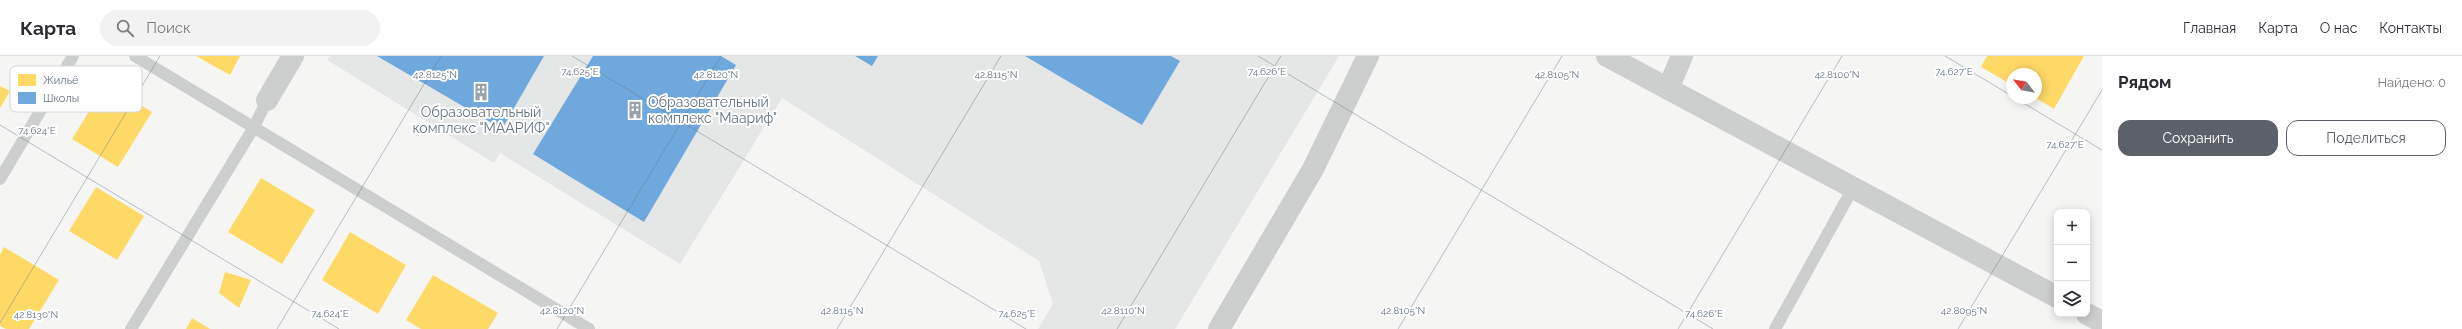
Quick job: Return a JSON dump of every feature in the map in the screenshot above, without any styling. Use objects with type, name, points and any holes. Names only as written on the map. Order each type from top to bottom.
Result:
[{"type":"street","points":[[267,100],[294,56]]},
{"type":"street","points":[[1219,329],[1313,169],[1368,56]]},
{"type":"street","points":[[1607,56],[2054,295]]},
{"type":"street","points":[[1668,89],[1682,56]]},
{"type":"street","points":[[2090,316],[2102,322]]},
{"type":"lane","points":[[67,66],[73,56]]},
{"type":"lane","points":[[135,56],[589,329]]},
{"type":"lane","points":[[131,329],[254,128],[267,100]]},
{"type":"lane","points":[[0,179],[40,112]]},
{"type":"lane","points":[[1775,329],[1853,188]]},
{"type":"shaded area","points":[[330,56],[1339,56],[1175,329],[1038,329],[1053,304],[1039,261],[782,98],[680,264],[500,153],[494,163],[327,60]]},
{"type":"building: Жильё","points":[[196,56],[240,56],[230,75]]},
{"type":"building: Жильё","points":[[1987,56],[2084,56],[2054,109],[2042,102],[2042,68],[2006,68],[2006,82],[1981,67]]},
{"type":"building: Жильё","points":[[0,86],[10,91],[0,108]]},
{"type":"building: Жильё","points":[[142,106],[152,112],[118,167],[72,139],[89,112],[142,112]]},
{"type":"building: Жильё","points":[[261,178],[315,210],[282,264],[228,232]]},
{"type":"building: Жильё","points":[[96,187],[144,216],[117,260],[69,231]]},
{"type":"building: Жильё","points":[[350,232],[406,265],[378,314],[322,280]]},
{"type":"building: Жильё","points":[[4,247],[59,280],[29,329],[6,329],[0,326],[0,255]]},
{"type":"building: Жильё","points":[[225,272],[251,280],[239,308],[219,293]]},
{"type":"building: Жильё","points":[[433,275],[498,313],[488,329],[421,329],[406,320]]},
{"type":"building: Жильё","points":[[192,318],[210,329],[186,329]]},
{"type":"building: Школы","name":"Образовательный комплекс \"МААРИФ\"","points":[[377,56],[544,56],[502,129]]},
{"type":"building: Школы","name":"Образовательный комплекс \"Маариф\"","points":[[593,56],[721,56],[736,65],[644,222],[533,154]]},
{"type":"building: Школы","points":[[855,56],[878,56],[872,66]]},
{"type":"building: Школы","points":[[1025,56],[1171,56],[1180,61],[1142,125]]},
{"type":"place","name":"Образовательный комплекс \"МААРИФ\"","points":[[481,92]]},
{"type":"place","name":"Образовательный комплекс \"Маариф\"","points":[[635,110]]}]
